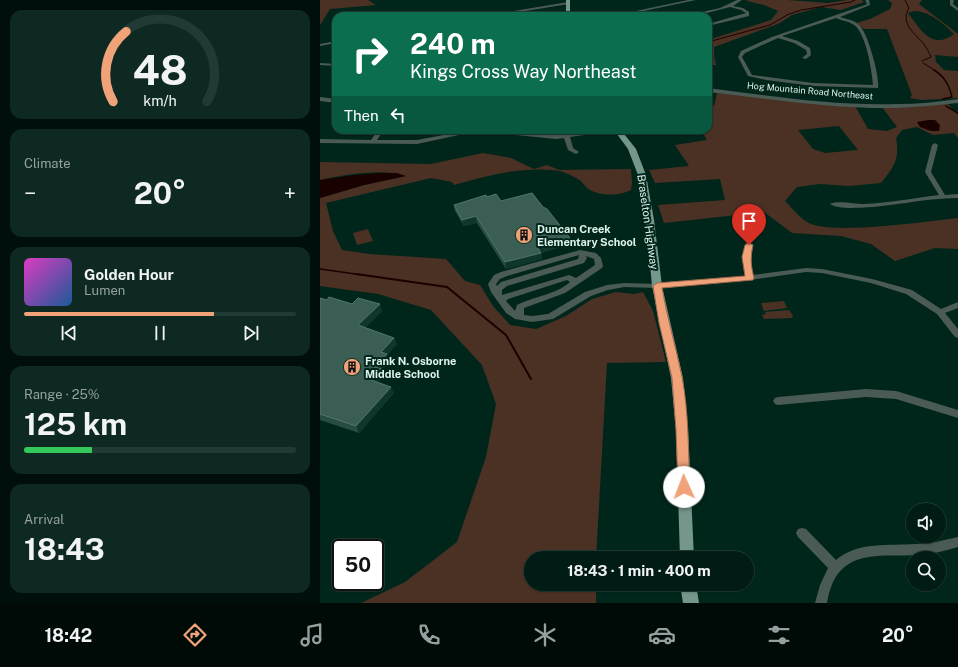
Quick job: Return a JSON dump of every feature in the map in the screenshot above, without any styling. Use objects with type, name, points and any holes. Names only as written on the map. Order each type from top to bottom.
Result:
[{"type":"main road","name":"Braselton Highway","points":[[620,134],[632,148],[642,174],[649,214],[657,286],[677,378],[682,430],[687,551]]},
{"type":"main road","points":[[689,591],[691,603]]},
{"type":"street","points":[[634,12],[694,0]]},
{"type":"street","points":[[703,12],[729,6],[740,0]]},
{"type":"street","points":[[838,18],[852,22],[861,29],[873,65],[876,87],[828,86],[775,81],[750,76],[740,57],[741,54],[749,49],[809,26],[838,18],[866,6],[869,4],[867,0]]},
{"type":"street","points":[[952,0],[951,4],[958,10]]},
{"type":"street","points":[[510,12],[568,2]]},
{"type":"street","points":[[712,24],[748,15],[745,10],[729,6]]},
{"type":"street","points":[[780,37],[796,42],[808,49],[809,55],[804,58]]},
{"type":"street","points":[[320,45],[332,43]]},
{"type":"street","points":[[320,64],[332,65]]},
{"type":"street","name":"Hog Mountain Road Northeast","points":[[712,90],[861,105],[906,105],[958,101]]},
{"type":"street","points":[[320,99],[332,100]]},
{"type":"street","points":[[372,142],[378,134]]},
{"type":"street","points":[[320,140],[417,142],[454,134]]},
{"type":"street","points":[[519,134],[545,137],[567,137],[584,134]]},
{"type":"street","points":[[567,137],[570,149],[576,152]]},
{"type":"street","points":[[935,145],[928,172],[944,196]]},
{"type":"street","points":[[833,204],[859,206],[944,196],[958,196]]},
{"type":"street","points":[[749,245],[746,257],[750,278]]},
{"type":"street","points":[[522,318],[519,312],[520,307],[562,292],[599,266],[597,258],[593,255],[582,252],[583,258],[581,260],[504,284],[498,289],[498,296],[510,311],[522,318],[532,319],[550,317],[588,294],[607,288],[624,285],[657,286],[750,278],[806,270],[837,273],[909,292],[940,312],[958,335]]},
{"type":"street","points":[[498,296],[505,297],[569,277],[573,279],[573,284]]},
{"type":"street","points":[[940,312],[958,305]]},
{"type":"street","points":[[778,401],[866,393],[889,394],[921,401],[958,414]]},
{"type":"street","points":[[802,533],[836,568]]},
{"type":"street","points":[[822,603],[821,599],[829,576],[844,560],[859,552],[879,550],[917,550],[958,542]]},
{"type":"shaded area","points":[[320,0],[368,0],[376,5],[330,9],[320,25]]},
{"type":"shaded area","points":[[787,0],[828,3],[846,0],[862,0],[864,2],[841,10],[821,7],[792,15],[778,24],[714,47],[716,65],[712,65],[712,39],[771,20],[778,11],[764,5],[747,1]]},
{"type":"shaded area","points":[[888,0],[922,0],[919,4],[958,34],[958,57],[935,55],[936,62],[944,70],[958,71],[958,98],[922,100],[910,98],[912,95],[887,29],[864,29],[856,23],[870,19],[890,9],[892,3]],"holes":[[[914,11],[936,18],[954,34],[946,39],[939,40],[927,36],[908,13]]]},
{"type":"shaded area","points":[[717,93],[855,106],[868,129],[887,131],[897,127],[882,107],[948,104],[958,115],[958,138],[954,133],[933,135],[917,127],[902,130],[896,138],[897,152],[895,162],[881,183],[849,186],[820,184],[797,187],[785,201],[807,222],[818,226],[835,228],[856,228],[958,218],[958,249],[935,248],[895,261],[871,244],[841,236],[792,233],[764,212],[664,223],[658,205],[725,200],[720,179],[655,183],[649,170],[689,166],[675,145],[707,140],[703,134],[712,134],[712,106],[714,106]],"holes":[[[839,126],[858,150],[825,153],[813,149],[798,130]]]},
{"type":"shaded area","points":[[935,120],[940,125],[939,131],[931,131],[920,127],[917,122]]},
{"type":"shaded area","points":[[483,153],[511,158],[534,169],[547,165],[559,170],[631,169],[631,190],[616,194],[595,192],[571,175],[560,171],[540,169],[515,171],[454,185],[452,182],[431,178],[326,203],[333,231],[342,250],[369,254],[446,259],[465,281],[480,285],[493,306],[510,325],[536,329],[566,316],[592,299],[616,292],[634,294],[643,292],[653,311],[666,362],[607,363],[596,551],[524,551],[524,591],[596,591],[596,603],[361,603],[405,582],[457,542],[486,457],[496,404],[482,365],[431,310],[378,294],[320,286],[320,198],[364,185],[405,176],[374,172],[351,174],[320,180],[320,162],[431,164]]},
{"type":"shaded area","points":[[380,173],[397,173],[406,176],[364,185],[320,198],[320,180]]},
{"type":"shaded area","points":[[368,229],[373,241],[357,245],[353,233]]},
{"type":"shaded area","points":[[784,301],[787,308],[764,311],[761,303]]},
{"type":"shaded area","points":[[789,310],[793,316],[792,318],[764,319],[762,315],[766,314],[765,312]]},
{"type":"building","name":"Duncan Creek Elementary School","points":[[532,193],[570,238],[537,247],[541,253],[505,262],[476,216],[462,220],[454,205],[486,195],[487,197],[496,194],[501,201]]},
{"type":"building","name":"Frank N. Osborne Middle School","points":[[329,297],[352,304],[358,298],[380,304],[358,325],[394,338],[381,352],[387,354],[375,367],[382,369],[371,380],[391,387],[356,426],[320,414],[320,298],[327,300]]},
{"type":"waterway","points":[[712,41],[770,25],[787,15],[801,10],[851,2],[855,0]]},
{"type":"waterway","points":[[905,0],[909,8],[906,18],[907,23],[924,45],[931,57],[922,61]]},
{"type":"waterway","points":[[923,63],[936,71]]},
{"type":"waterway","points":[[934,70],[944,78],[951,93],[952,97],[943,99]]},
{"type":"waterway","points":[[946,106],[958,113]]},
{"type":"waterway","points":[[320,269],[363,275]]},
{"type":"waterway","points":[[356,274],[363,275]]},
{"type":"waterway","points":[[363,275],[447,287],[506,335],[531,379]]},
{"type":"place","name":"Duncan Creek Elementary School","points":[[524,235]]},
{"type":"place","name":"Frank N. Osborne Middle School","points":[[352,367]]},
{"type":"route","points":[[684,487],[682,430],[677,378],[657,286],[750,278],[746,257],[749,245]]}]
